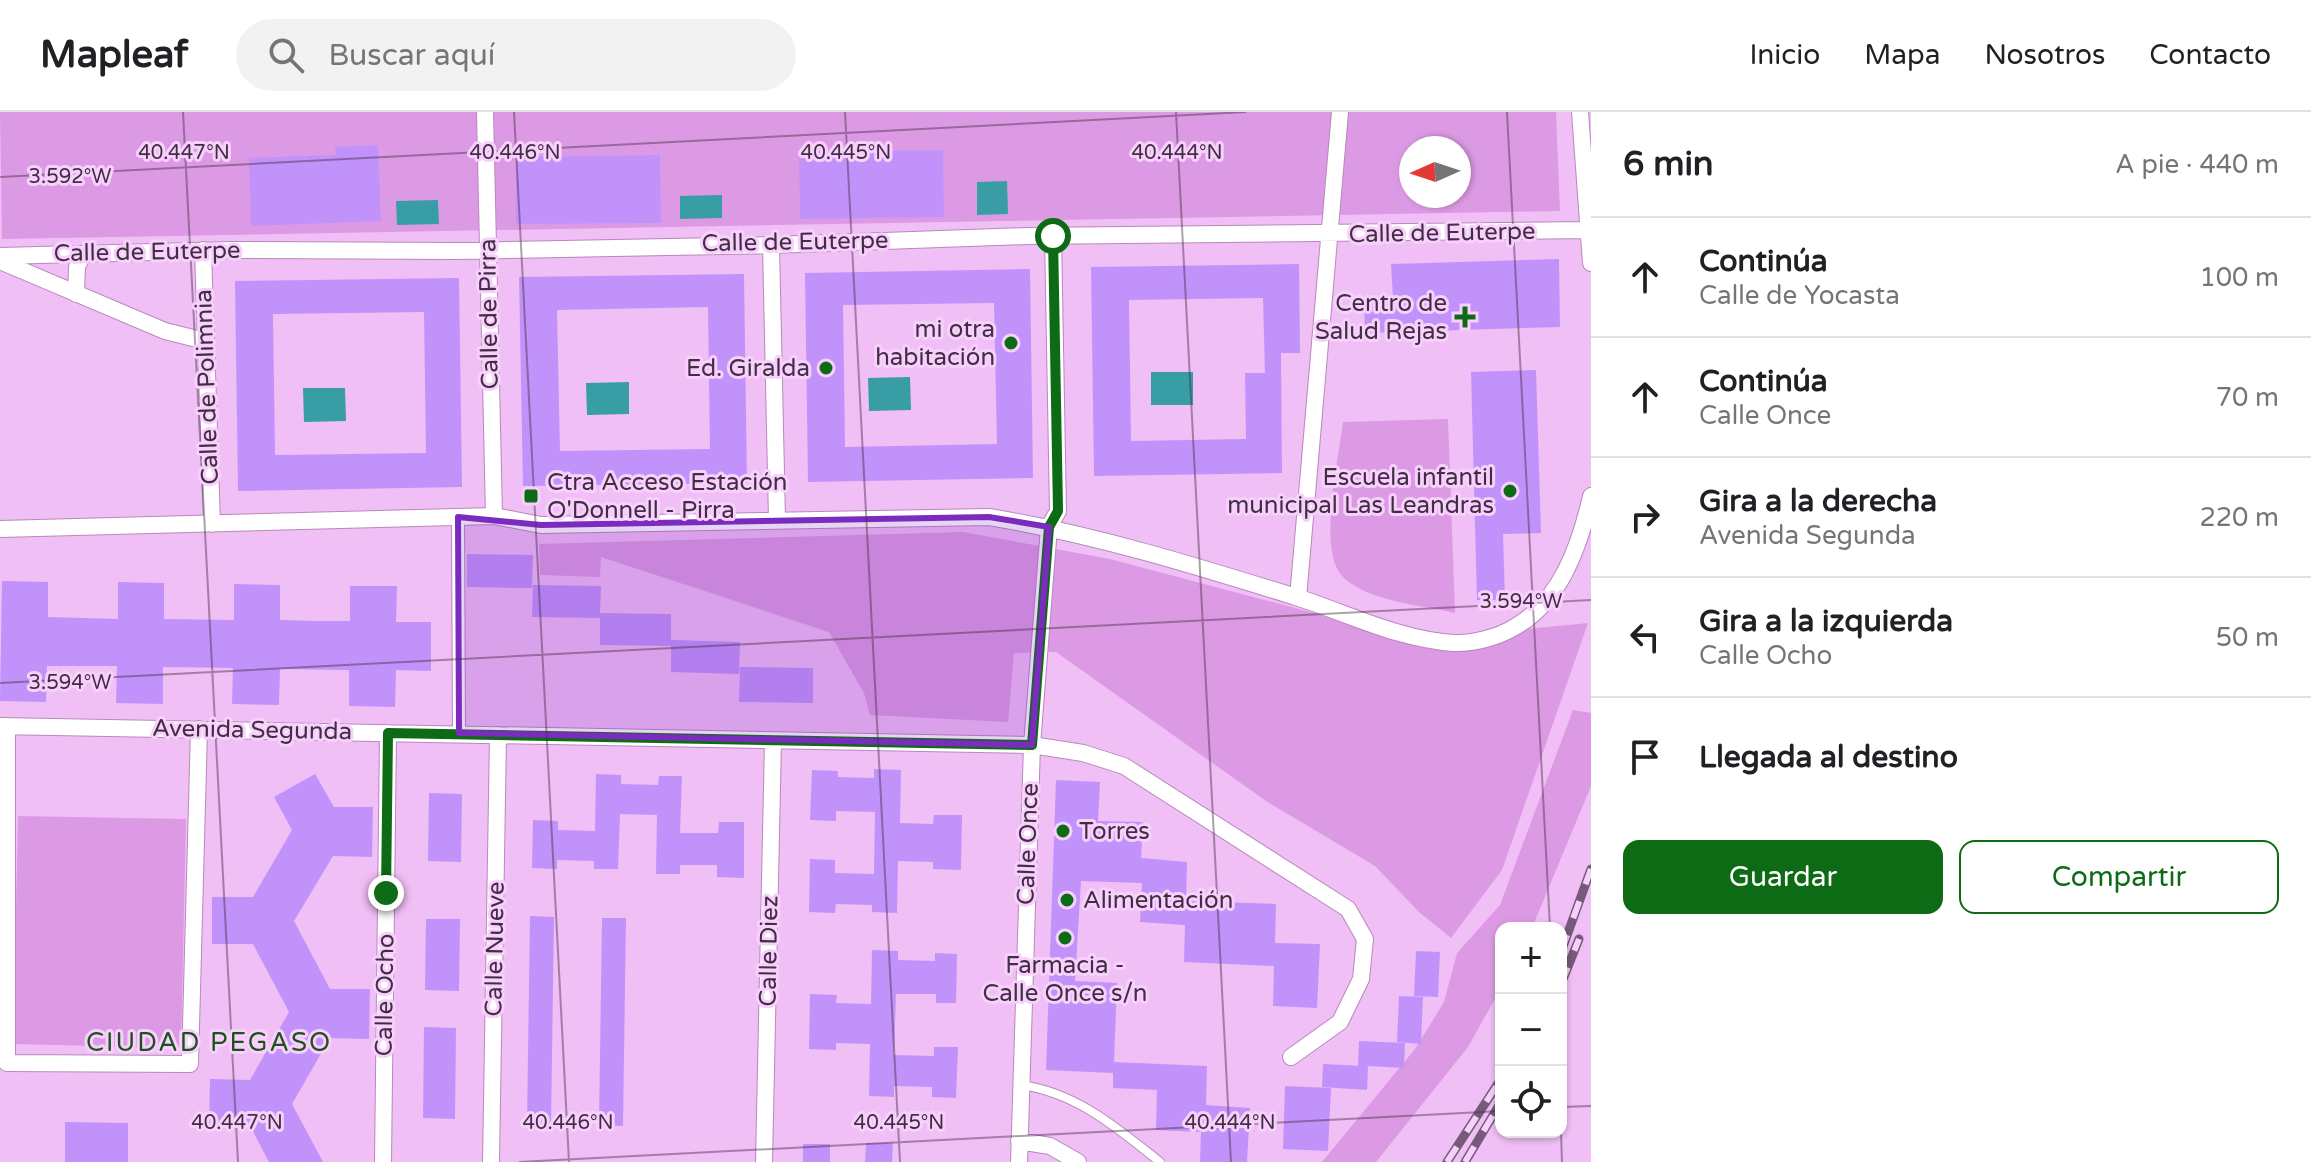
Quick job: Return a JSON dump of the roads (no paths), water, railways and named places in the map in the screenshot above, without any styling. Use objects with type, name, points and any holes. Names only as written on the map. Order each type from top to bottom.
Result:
[{"type":"street","name":"Calle de Pirra","points":[[485,112],[494,516]]},
{"type":"street","points":[[1298,598],[1340,112]]},
{"type":"street","points":[[1580,112],[1591,263]]},
{"type":"street","name":"Calle de Euterpe","points":[[0,258],[203,250],[771,245],[1053,236],[1589,230]]},
{"type":"street","name":"Calle Once","points":[[1019,1162],[1032,745],[1049,527],[1058,511],[1053,236]]},
{"type":"street","points":[[771,245],[777,520]]},
{"type":"street","name":"Calle de Polimnia","points":[[203,250],[212,524]]},
{"type":"street","points":[[76,294],[77,267],[83,254]]},
{"type":"street","name":"Calle de Euterpe","points":[[0,258],[165,331],[205,341]]},
{"type":"street","points":[[0,529],[494,516],[541,525],[989,517],[1049,527],[1298,598],[1383,628],[1455,643],[1486,638],[1513,628],[1547,602],[1568,565],[1591,496]]},
{"type":"street","points":[[458,517],[459,733]]},
{"type":"street","points":[[4,726],[7,1063],[190,1064],[199,729]]},
{"type":"street","name":"Avenida Segunda","points":[[4,726],[1032,745],[1083,753],[1124,766],[1348,909],[1365,939],[1361,979],[1340,1022],[1291,1057]]},
{"type":"street","name":"Calle Ocho","points":[[383,1162],[388,733]]},
{"type":"street","name":"Calle Nueve","points":[[491,1162],[498,735]]},
{"type":"street","name":"Calle Diez","points":[[764,1162],[773,740]]},
{"type":"street","points":[[1019,1141],[1050,1146],[1078,1162]]},
{"type":"lane","points":[[1020,1085],[1061,1094],[1109,1121],[1160,1162]]},
{"type":"railway","points":[[1567,935],[1591,869]]},
{"type":"railway","points":[[1567,969],[1579,939]]},
{"type":"railway","points":[[1447,1162],[1495,1088]]},
{"type":"railway","points":[[1465,1162],[1495,1112]]},
{"type":"place","name":"Centro de Salud Rejas","points":[[1465,317]]},
{"type":"place","name":"mi otra habitación","points":[[1011,343]]},
{"type":"place","name":"Ed. Giralda","points":[[826,368]]},
{"type":"place","name":"Escuela infantil municipal Las Leandras","points":[[1510,491]]},
{"type":"place","name":"Ctra Acceso Estación O'Donnell - Pirra","points":[[531,496]]},
{"type":"place","name":"Torres","points":[[1063,831]]},
{"type":"place","name":"Alimentación","points":[[1067,900]]},
{"type":"place","name":"Farmacia - Calle Once s/n","points":[[1065,938]]},
{"type":"district","name":"CIUDAD PEGASO","points":[[209,1042]]}]
